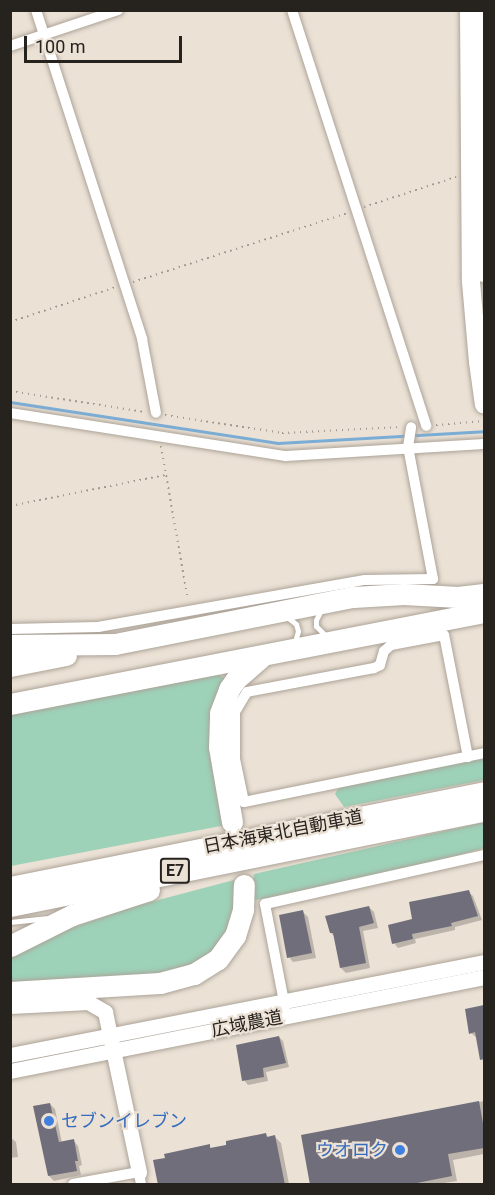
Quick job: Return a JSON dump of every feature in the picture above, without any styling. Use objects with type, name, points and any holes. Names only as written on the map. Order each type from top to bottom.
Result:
[{"type":"highway","points":[[10,666],[330,602],[387,594],[441,598],[484,594]]},
{"type":"highway","points":[[10,704],[484,612]]},
{"type":"highway","points":[[10,645],[115,644]]},
{"type":"highway","points":[[232,822],[219,747],[220,713],[229,688],[264,655]]},
{"type":"highway","name":"日本海東北自動車道","points":[[10,906],[337,830],[484,792]]},
{"type":"highway","name":"日本海東北自動車道","points":[[10,887],[337,830],[484,810]]},
{"type":"highway","points":[[10,874],[226,835],[337,830]]},
{"type":"highway","points":[[10,946],[72,915],[337,830]]},
{"type":"highway","points":[[10,992],[160,983],[194,974],[218,959],[235,936],[243,909],[244,885]]},
{"type":"main road","points":[[470,10],[471,282],[484,405]]},
{"type":"main road","points":[[483,10],[484,273]]},
{"type":"street","points":[[36,10],[142,339],[156,413]]},
{"type":"street","points":[[10,46],[118,10]]},
{"type":"street","points":[[292,10],[426,426]]},
{"type":"street","points":[[10,412],[286,456],[484,444]]},
{"type":"street","points":[[10,629],[98,627],[191,613],[365,580],[433,579],[408,447],[411,427]]},
{"type":"street","points":[[468,757],[444,635],[391,645],[384,651],[380,665],[374,668],[247,692],[235,712],[233,733],[235,759],[244,802],[468,757],[484,753]]},
{"type":"street","points":[[286,1009],[265,904],[484,855]]},
{"type":"street","name":"広域農道","points":[[286,1009],[484,962]]},
{"type":"street","name":"広域農道","points":[[10,1071],[113,1043],[286,1009],[484,977]]},
{"type":"street","points":[[10,1006],[93,1004],[105,1012],[140,1178],[80,1184]]},
{"type":"street","name":"広域農道","points":[[10,1055],[113,1043]]},
{"type":"lane","points":[[330,602],[318,614],[316,626],[326,636],[336,640]]},
{"type":"lane","points":[[268,614],[284,615],[296,624],[297,638],[289,650]]},
{"type":"lane","points":[[10,922],[72,915]]},
{"type":"path","points":[[10,322],[457,176],[470,175]]},
{"type":"path","points":[[10,391],[282,433],[411,427]]},
{"type":"path","points":[[426,426],[484,421]]},
{"type":"path","points":[[159,436],[191,613]]},
{"type":"path","points":[[10,506],[165,475]]},
{"type":"green space","points":[[214,671],[225,679],[226,825],[11,866],[11,710]]},
{"type":"green space","points":[[484,756],[484,780],[344,807],[335,794],[340,785]]},
{"type":"green space","points":[[484,822],[484,848],[416,867],[251,901],[254,874]]},
{"type":"green space","points":[[234,880],[234,905],[222,944],[194,966],[163,977],[11,986],[11,956],[51,935],[132,907]]},
{"type":"building","points":[[469,890],[478,916],[451,923],[452,926],[412,934],[413,939],[392,944],[388,925],[412,919],[409,902]]},
{"type":"building","points":[[369,906],[374,923],[359,927],[366,963],[340,968],[333,933],[330,933],[325,916]]},
{"type":"building","points":[[303,910],[312,953],[287,958],[279,915]]},
{"type":"building","points":[[484,1005],[484,1059],[480,1060],[475,1032],[469,1034],[465,1009]]},
{"type":"building","points":[[279,1036],[286,1063],[263,1068],[264,1077],[242,1081],[236,1045]]},
{"type":"building","points":[[479,1101],[484,1129],[484,1148],[448,1154],[452,1176],[407,1185],[310,1185],[301,1135]]},
{"type":"building","points":[[50,1103],[59,1142],[74,1139],[78,1161],[75,1161],[77,1171],[48,1176],[33,1106]]},
{"type":"building","points":[[266,1133],[267,1137],[275,1135],[285,1185],[158,1185],[153,1160],[165,1158],[164,1154],[210,1144],[210,1148],[226,1145],[226,1141]]},
{"type":"waterway","points":[[10,402],[278,443],[484,431]]},
{"type":"place","name":"セブンイレブン","points":[[49,1121]]},
{"type":"place","name":"ウオロク","points":[[400,1150]]}]
